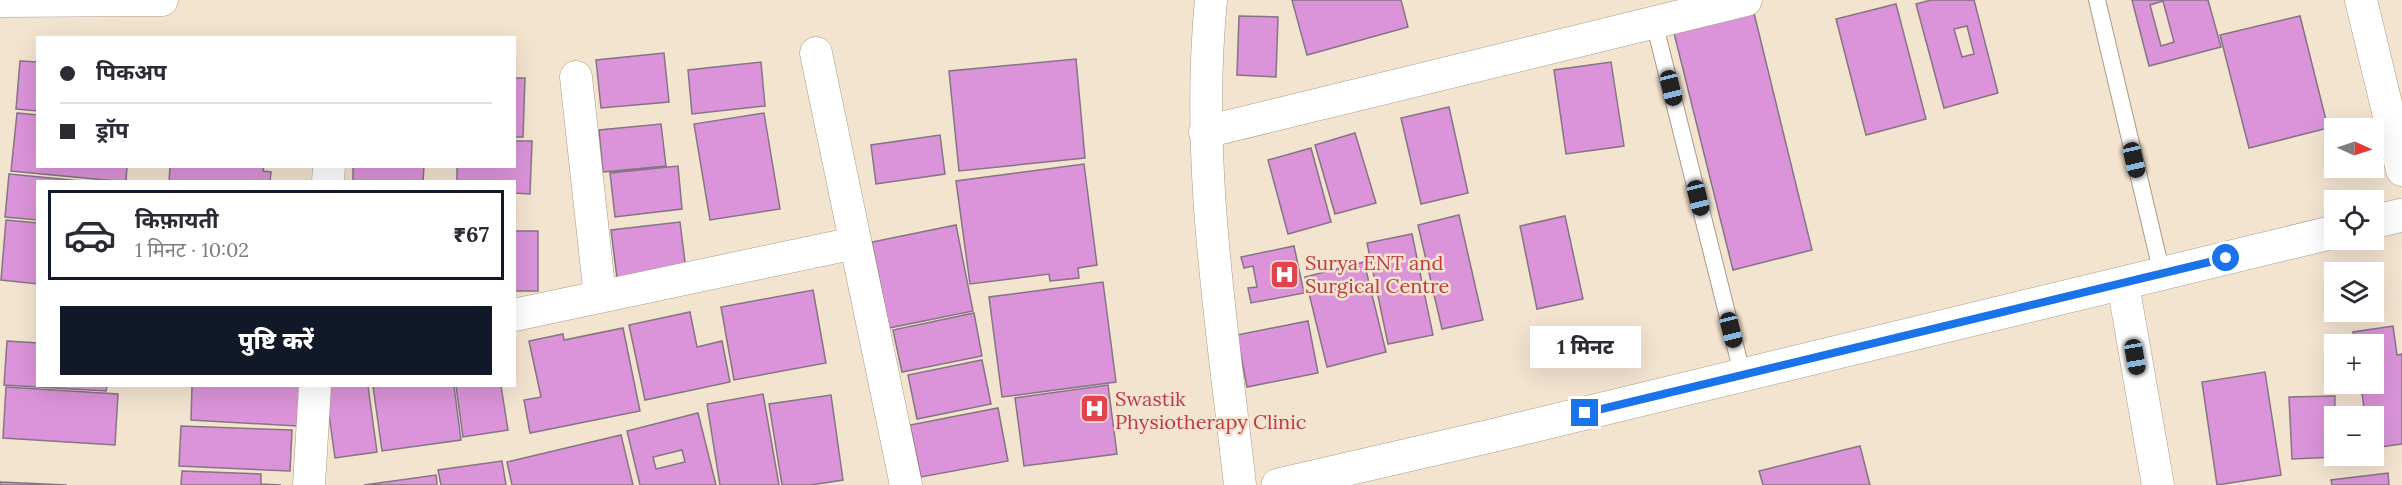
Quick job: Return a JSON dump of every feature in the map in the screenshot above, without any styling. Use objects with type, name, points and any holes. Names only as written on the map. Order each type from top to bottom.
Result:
[{"type":"street","points":[[0,1],[162,0]]},
{"type":"street","points":[[1211,0],[1206,57],[1204,132],[1207,181],[1240,485]]},
{"type":"street","points":[[1204,132],[1746,0]]},
{"type":"street","points":[[2361,0],[2402,170]]},
{"type":"street","points":[[816,53],[906,485]]},
{"type":"street","points":[[576,77],[600,297]]},
{"type":"street","points":[[2384,219],[2402,215]]},
{"type":"street","points":[[1278,485],[1495,435],[2324,234]]},
{"type":"street","points":[[516,315],[855,243]]},
{"type":"street","points":[[2123,284],[2158,485]]},
{"type":"street","points":[[309,485],[315,387]]},
{"type":"lane","points":[[2097,0],[2162,274]]},
{"type":"lane","points":[[1654,22],[1742,374]]},
{"type":"building","points":[[1292,0],[1401,0],[1408,27],[1307,55]]},
{"type":"building","points":[[1931,0],[1974,0],[1998,93],[1944,108],[1916,4]],"holes":[[[1967,26],[1974,54],[1962,57],[1954,29]]]},
{"type":"building","points":[[2132,0],[2208,0],[2221,47],[2149,66]],"holes":[[[2163,1],[2174,42],[2161,46],[2150,5]]]},
{"type":"building","points":[[1896,4],[1926,119],[1866,135],[1836,19]]},
{"type":"building","points":[[1753,9],[1812,250],[1733,270],[1673,29]]},
{"type":"building","points":[[1239,16],[1278,17],[1276,77],[1237,75]]},
{"type":"building","points":[[2300,16],[2326,118],[2324,129],[2249,148],[2220,35]]},
{"type":"building","points":[[664,53],[669,102],[601,108],[596,60]]},
{"type":"building","points":[[1076,59],[1085,158],[959,171],[949,71]]},
{"type":"building","points":[[20,61],[36,62],[36,111],[16,109]]},
{"type":"building","points":[[761,62],[765,106],[692,114],[688,70]]},
{"type":"building","points":[[1611,62],[1624,146],[1566,154],[1554,70]]},
{"type":"building","points":[[516,78],[525,78],[523,137],[516,137]]},
{"type":"building","points":[[1449,107],[1468,193],[1421,204],[1401,118]]},
{"type":"building","points":[[17,113],[36,115],[36,168],[127,168],[126,180],[11,171]]},
{"type":"building","points":[[764,113],[780,209],[710,220],[694,124]]},
{"type":"building","points":[[661,124],[666,166],[603,172],[599,130]]},
{"type":"building","points":[[1355,133],[1376,203],[1335,214],[1315,145]]},
{"type":"building","points":[[940,135],[945,174],[876,184],[871,145]]},
{"type":"building","points":[[516,141],[532,141],[530,194],[516,193],[516,180],[457,180],[457,168],[516,168]]},
{"type":"building","points":[[1311,148],[1331,222],[1288,234],[1268,160]]},
{"type":"building","points":[[1084,164],[1097,265],[1078,268],[1079,278],[1050,281],[1049,274],[970,284],[956,181]]},
{"type":"building","points":[[678,166],[682,209],[615,217],[610,173]]},
{"type":"building","points":[[170,168],[264,168],[263,171],[271,172],[270,180],[169,180]]},
{"type":"building","points":[[353,168],[424,168],[423,180],[353,180]]},
{"type":"building","points":[[9,174],[70,180],[36,180],[36,220],[5,217]]},
{"type":"building","points":[[1459,215],[1483,320],[1442,329],[1418,225]]},
{"type":"building","points":[[1565,216],[1583,299],[1537,309],[1520,226]]},
{"type":"building","points":[[6,220],[36,223],[36,284],[1,280]]},
{"type":"building","points":[[680,222],[686,270],[617,278],[611,230]]},
{"type":"building","points":[[956,225],[973,311],[889,328],[872,242]]},
{"type":"building","points":[[516,231],[538,231],[538,291],[516,291]]},
{"type":"building","points":[[1412,234],[1433,335],[1388,344],[1367,243]]},
{"type":"building","points":[[1294,246],[1304,293],[1251,303],[1248,288],[1257,287],[1253,266],[1244,268],[1241,257]]},
{"type":"building","points":[[1364,262],[1386,352],[1327,367],[1305,277]]},
{"type":"building","points":[[1103,282],[1116,382],[1002,397],[989,297]]},
{"type":"building","points":[[813,290],[826,363],[734,380],[721,307]]},
{"type":"building","points":[[690,312],[697,347],[722,341],[730,382],[645,400],[629,325]]},
{"type":"building","points":[[974,313],[982,356],[902,372],[893,330]]},
{"type":"building","points":[[1308,321],[1318,373],[1247,387],[1237,335]]},
{"type":"building","points":[[2393,326],[2397,355],[2402,354],[2402,444],[2384,446],[2384,406],[2364,406],[2362,394],[2384,394],[2384,334],[2353,334],[2353,332]]},
{"type":"building","points":[[623,328],[640,411],[530,433],[524,400],[541,397],[529,341],[563,334],[564,340]]},
{"type":"building","points":[[7,341],[36,343],[36,387],[4,385]]},
{"type":"building","points":[[982,360],[991,404],[917,419],[908,375]]},
{"type":"building","points":[[2265,372],[2281,475],[2217,485],[2202,382]]},
{"type":"building","points":[[1108,385],[1117,454],[1024,466],[1015,398]]},
{"type":"building","points":[[6,387],[118,394],[115,445],[3,438]]},
{"type":"building","points":[[38,387],[107,387],[106,391]]},
{"type":"building","points":[[192,387],[300,387],[297,426],[191,420]]},
{"type":"building","points":[[325,387],[368,387],[377,452],[335,458]]},
{"type":"building","points":[[373,387],[454,387],[461,440],[382,451]]},
{"type":"building","points":[[456,387],[501,387],[508,430],[463,437]]},
{"type":"building","points":[[763,394],[779,485],[720,485],[707,404]]},
{"type":"building","points":[[831,395],[843,480],[811,485],[782,485],[769,404]]},
{"type":"building","points":[[2335,396],[2335,406],[2324,406],[2324,458],[2292,459],[2289,397]]},
{"type":"building","points":[[998,408],[1008,461],[921,477],[910,425]]},
{"type":"building","points":[[698,413],[716,485],[640,485],[627,431]],"holes":[[[682,450],[685,462],[656,469],[653,457]]]},
{"type":"building","points":[[181,426],[292,430],[290,471],[179,466]]},
{"type":"building","points":[[621,435],[633,485],[512,485],[507,462]]},
{"type":"building","points":[[1860,446],[1870,485],[1763,485],[1759,471]]},
{"type":"building","points":[[502,461],[506,485],[441,485],[438,470]]},
{"type":"building","points":[[182,471],[261,474],[261,484],[281,485],[181,485]]},
{"type":"building","points":[[2388,473],[2389,485],[2332,485],[2331,480]]},
{"type":"building","points":[[436,475],[437,485],[364,485]]},
{"type":"building","points":[[0,482],[67,485],[0,485]]},
{"type":"place","name":"Surya ENT and Surgical Centre","points":[[1284,274]]},
{"type":"place","name":"Swastik Physiotherapy Clinic","points":[[1094,409]]},
{"type":"route","points":[[1585,413],[2226,258]]}]
